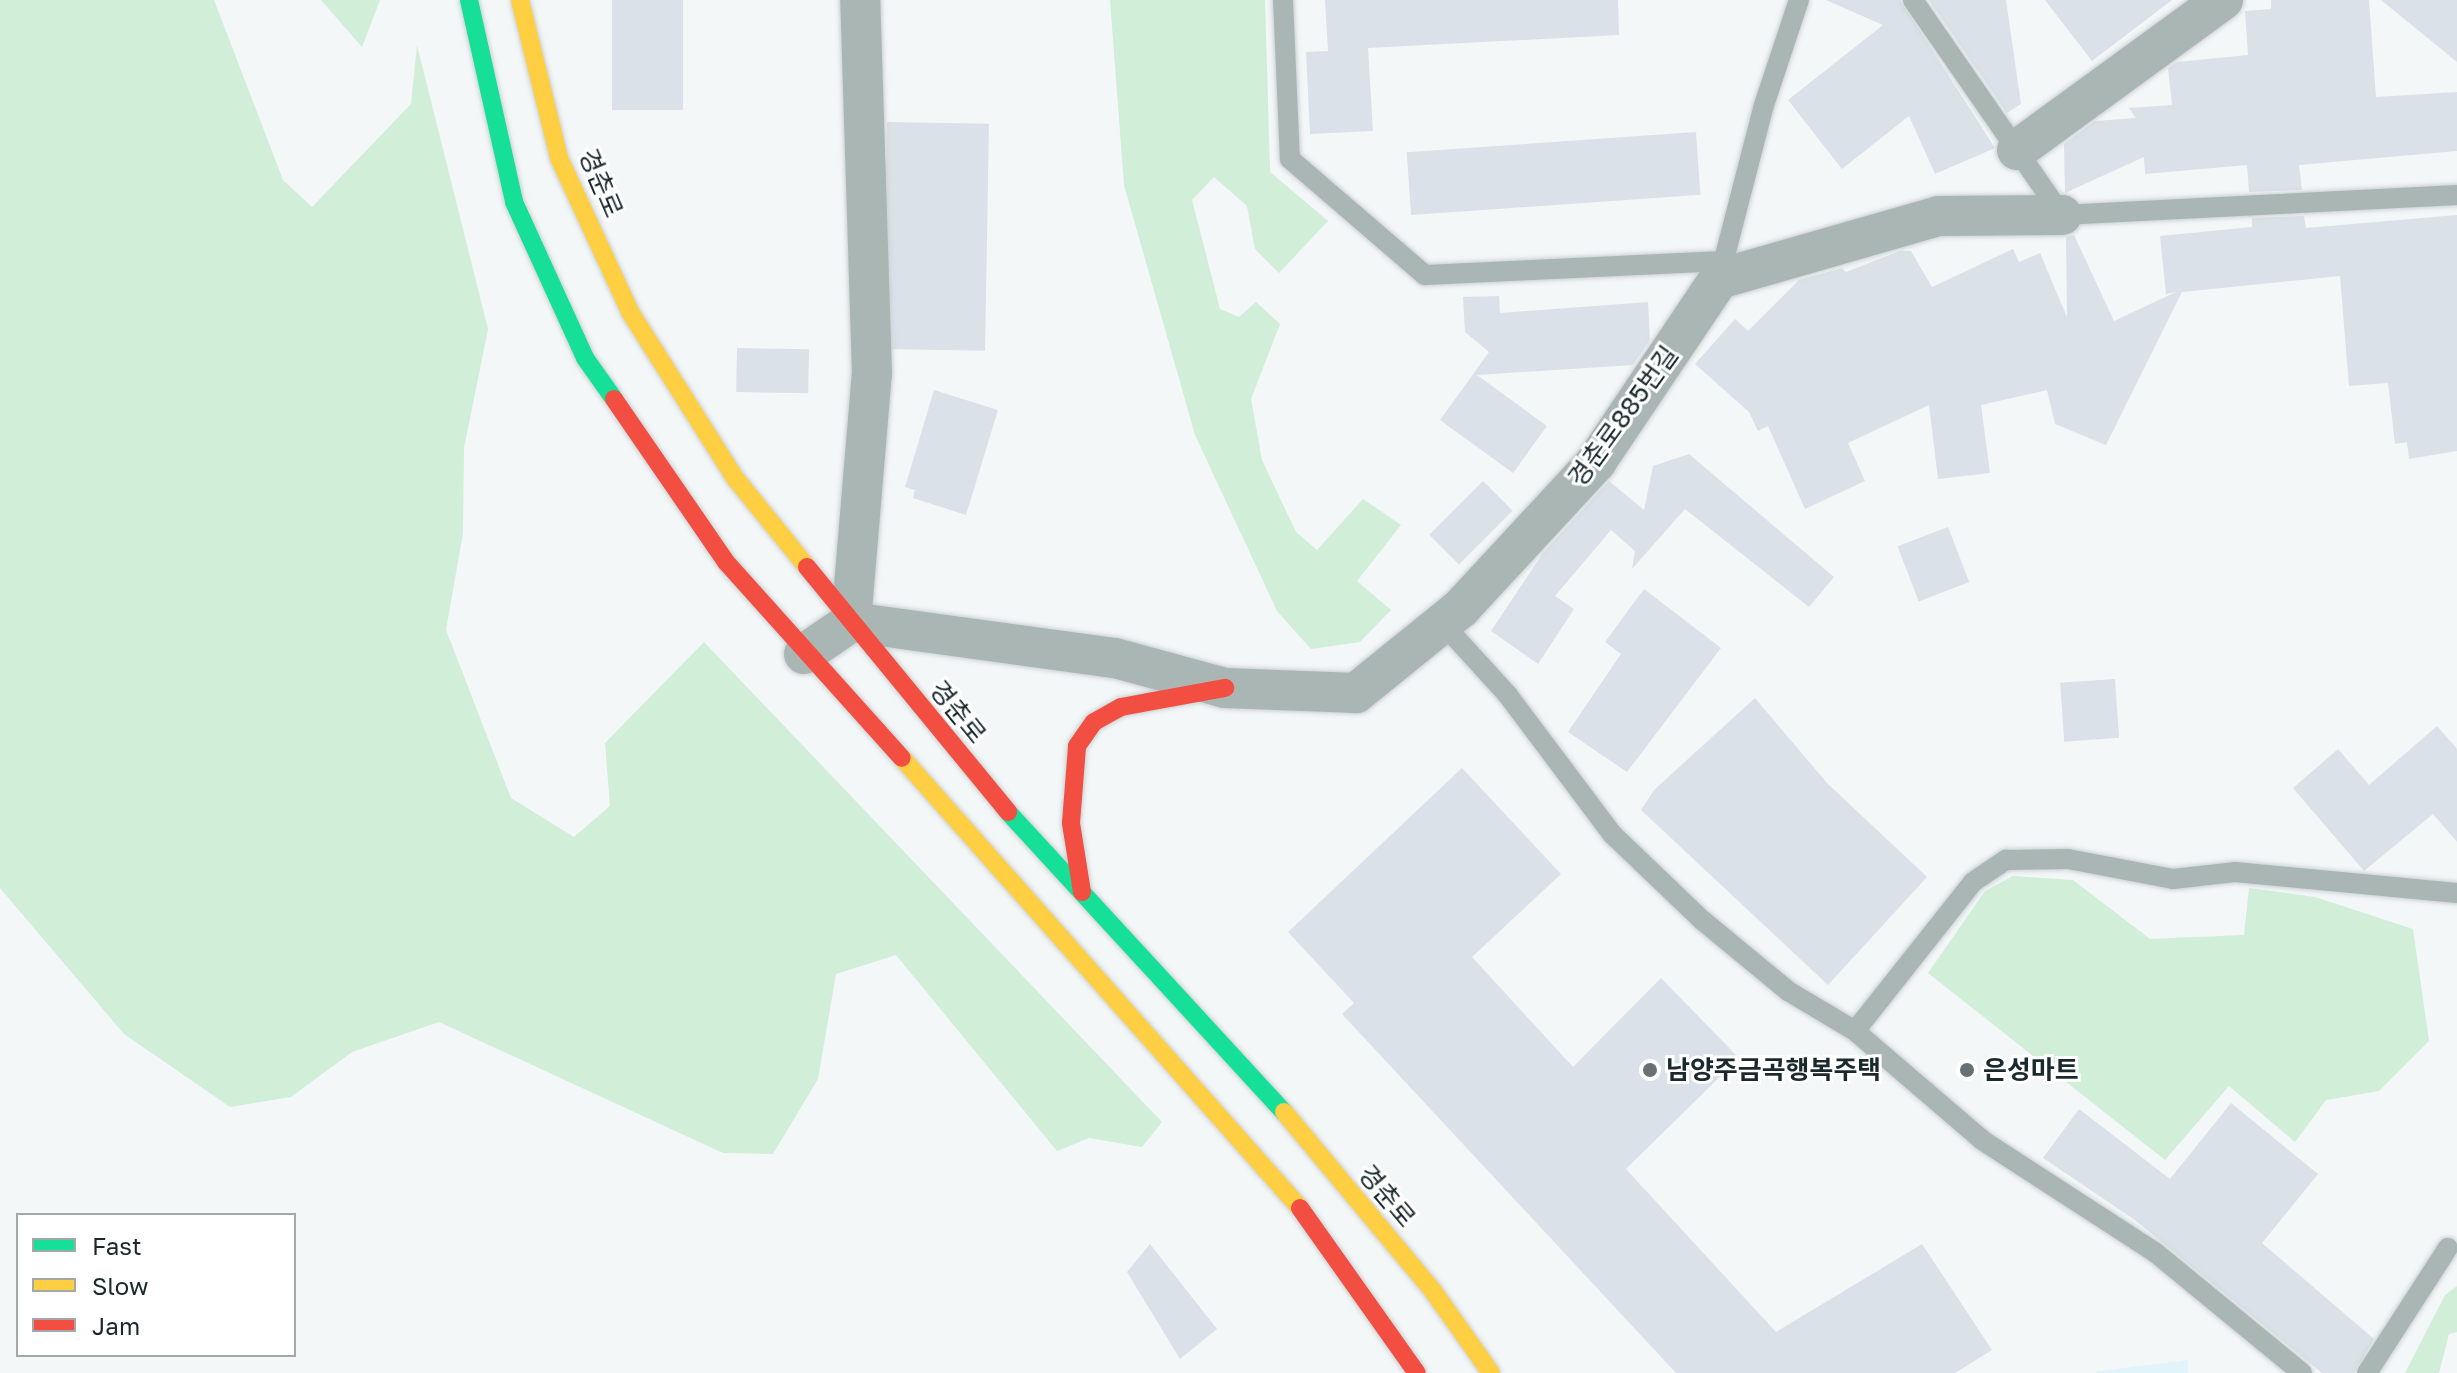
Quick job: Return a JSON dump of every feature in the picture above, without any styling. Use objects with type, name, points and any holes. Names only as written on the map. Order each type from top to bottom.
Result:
[{"type":"street","points":[[469,0],[514,202],[585,358],[726,562],[804,654],[1275,1173],[1417,1373]]},
{"type":"street","name":"경춘로","points":[[520,0],[559,158],[630,312],[735,478],[989,792],[1243,1063],[1433,1291],[1491,1373]]},
{"type":"street","points":[[804,654],[851,622],[872,374],[860,0]]},
{"type":"street","points":[[2017,150],[2223,0]]},
{"type":"street","points":[[1721,270],[1939,216],[2062,215]]},
{"type":"street","name":"경춘로885번길","points":[[851,622],[1115,658],[1225,688],[1356,693],[1443,624],[1596,462],[1721,270]]},
{"type":"street","points":[[1082,892],[1071,823],[1077,746],[1094,722],[1121,707],[1225,688]]},
{"type":"lane","points":[[1283,0],[1290,159],[1425,275],[1721,270],[1799,0]]},
{"type":"lane","points":[[1913,0],[2062,215],[2457,195]]},
{"type":"lane","points":[[1443,624],[1507,694],[1613,835],[1788,991],[1855,1031],[1982,1140],[2156,1253],[2302,1373]]},
{"type":"lane","points":[[1855,1031],[1973,882],[2006,860],[2068,859],[2173,879],[2235,872],[2457,893]]},
{"type":"lane","points":[[2367,1373],[2448,1248]]},
{"type":"shaded area","points":[[2188,1360],[2188,1373],[2096,1373],[2099,1371]]},
{"type":"green space","points":[[0,0],[214,0],[283,180],[312,207],[411,104],[417,45],[488,329],[464,448],[463,533],[446,630],[511,798],[574,837],[610,806],[605,743],[704,642],[1162,1122],[1142,1147],[1089,1138],[1057,1151],[896,955],[836,974],[818,1079],[773,1154],[723,1153],[439,1022],[352,1052],[291,1097],[230,1107],[124,1034],[0,888]]},
{"type":"green space","points":[[321,0],[380,0],[362,47]]},
{"type":"green space","points":[[1110,0],[1265,0],[1270,172],[1328,221],[1279,273],[1255,249],[1247,206],[1214,177],[1192,200],[1220,309],[1239,317],[1256,302],[1280,324],[1251,399],[1262,460],[1296,532],[1317,550],[1363,499],[1401,525],[1357,581],[1391,610],[1360,642],[1311,649],[1277,611],[1195,435],[1124,185]]},
{"type":"green space","points":[[2013,876],[2073,880],[2150,939],[2244,935],[2249,888],[2315,897],[2413,929],[2429,1041],[2379,1091],[2326,1100],[2295,1142],[2229,1086],[2165,1160],[1928,973],[1985,891]]},
{"type":"green space","points":[[2457,1286],[2457,1332],[2449,1334],[2439,1373],[2405,1373],[2445,1295]]},
{"type":"building","points":[[612,0],[683,0],[683,110],[612,110]]},
{"type":"building","points":[[1325,0],[1618,0],[1619,35],[1368,48],[1373,131],[1310,134],[1306,52],[1328,51]]},
{"type":"building","points":[[1826,0],[1900,0],[1995,148],[1935,174],[1909,116],[1842,169],[1788,100],[1883,25]]},
{"type":"building","points":[[1929,0],[2006,0],[2021,104],[2007,113]]},
{"type":"building","points":[[2045,0],[2172,0],[2092,61]]},
{"type":"building","points":[[2271,0],[2369,0],[2376,97],[2457,92],[2457,151],[2299,165],[2302,190],[2249,192],[2247,165],[2145,174],[2144,157],[2065,193],[2064,144],[2095,121],[2136,118],[2129,108],[2172,105],[2168,68],[2177,62],[2248,55],[2245,11],[2271,9]]},
{"type":"building","points":[[2381,0],[2457,0],[2457,62]]},
{"type":"building","points":[[887,122],[989,124],[985,351],[883,349]]},
{"type":"building","points":[[1696,132],[1700,195],[1411,215],[1407,152]]},
{"type":"building","points":[[2457,215],[2457,451],[2409,459],[2407,442],[2395,444],[2388,383],[2349,386],[2340,276],[2182,292],[2106,445],[2055,424],[2047,390],[1981,405],[1990,473],[1938,479],[1929,405],[1848,443],[1865,481],[1805,509],[1768,426],[1758,431],[1749,412],[1695,364],[1735,319],[1748,331],[1799,280],[1842,268],[1846,272],[1900,251],[1911,251],[1932,287],[2013,249],[2019,262],[2040,253],[2067,317],[2066,237],[2074,235],[2114,321],[2176,292],[2166,294],[2160,236],[2252,227],[2252,218],[2304,216],[2306,228]]},
{"type":"building","points":[[1499,296],[1500,313],[1648,302],[1650,340],[1633,365],[1477,375],[1547,426],[1513,473],[1440,420],[1489,352],[1465,332],[1463,297]]},
{"type":"building","points":[[737,348],[809,349],[808,393],[736,392]]},
{"type":"building","points":[[934,390],[998,410],[966,515],[913,498],[915,490],[905,487]]},
{"type":"building","points":[[1689,454],[1834,577],[1809,607],[1685,509],[1632,569],[1635,551],[1611,530],[1555,596],[1574,609],[1538,664],[1491,631],[1543,553],[1609,481],[1644,510],[1653,466]]},
{"type":"building","points":[[1483,481],[1513,511],[1459,564],[1429,535]]},
{"type":"building","points":[[1948,527],[1969,582],[1919,601],[1898,546]]},
{"type":"building","points":[[1644,589],[1721,648],[1627,772],[1568,732],[1621,654],[1605,642]]},
{"type":"building","points":[[2115,679],[2119,738],[2064,742],[2060,683]]},
{"type":"building","points":[[1755,698],[1827,783],[1927,877],[1828,985],[1641,810],[1654,790]]},
{"type":"building","points":[[2437,726],[2457,749],[2457,842],[2433,814],[2364,871],[2293,788],[2338,749],[2369,785]]},
{"type":"building","name":"남양주금곡행복주택","points":[[1462,768],[1561,874],[1472,957],[1573,1067],[1661,978],[1739,1058],[1626,1169],[1776,1332],[1922,1244],[1992,1350],[1955,1373],[1676,1373],[1342,1014],[1354,1003],[1288,932]]},
{"type":"building","points":[[2231,1103],[2318,1174],[2262,1243],[2374,1339],[2354,1373],[2322,1373],[2135,1220],[2043,1158],[2079,1109],[2170,1179]]},
{"type":"building","points":[[1150,1244],[1217,1329],[1180,1359],[1127,1272]]},
{"type":"traffic: fast","points":[[469,0],[514,202],[585,358],[614,399]]},
{"type":"traffic: fast","points":[[1008,812],[1284,1112]]},
{"type":"traffic: slow","points":[[520,0],[559,158],[630,312],[735,478],[807,567]]},
{"type":"traffic: slow","points":[[902,758],[1300,1208]]},
{"type":"traffic: slow","points":[[1284,1112],[1433,1291],[1491,1373]]},
{"type":"traffic: jam","points":[[614,399],[726,562],[902,758]]},
{"type":"traffic: jam","points":[[807,567],[1008,812]]},
{"type":"traffic: jam","points":[[1082,892],[1071,823],[1077,746],[1094,722],[1121,707],[1225,688]]},
{"type":"traffic: jam","points":[[1300,1208],[1417,1373]]},
{"type":"place","name":"남양주금곡행복주택","points":[[1650,1070]]},
{"type":"place","name":"은성마트","points":[[1967,1070]]}]
